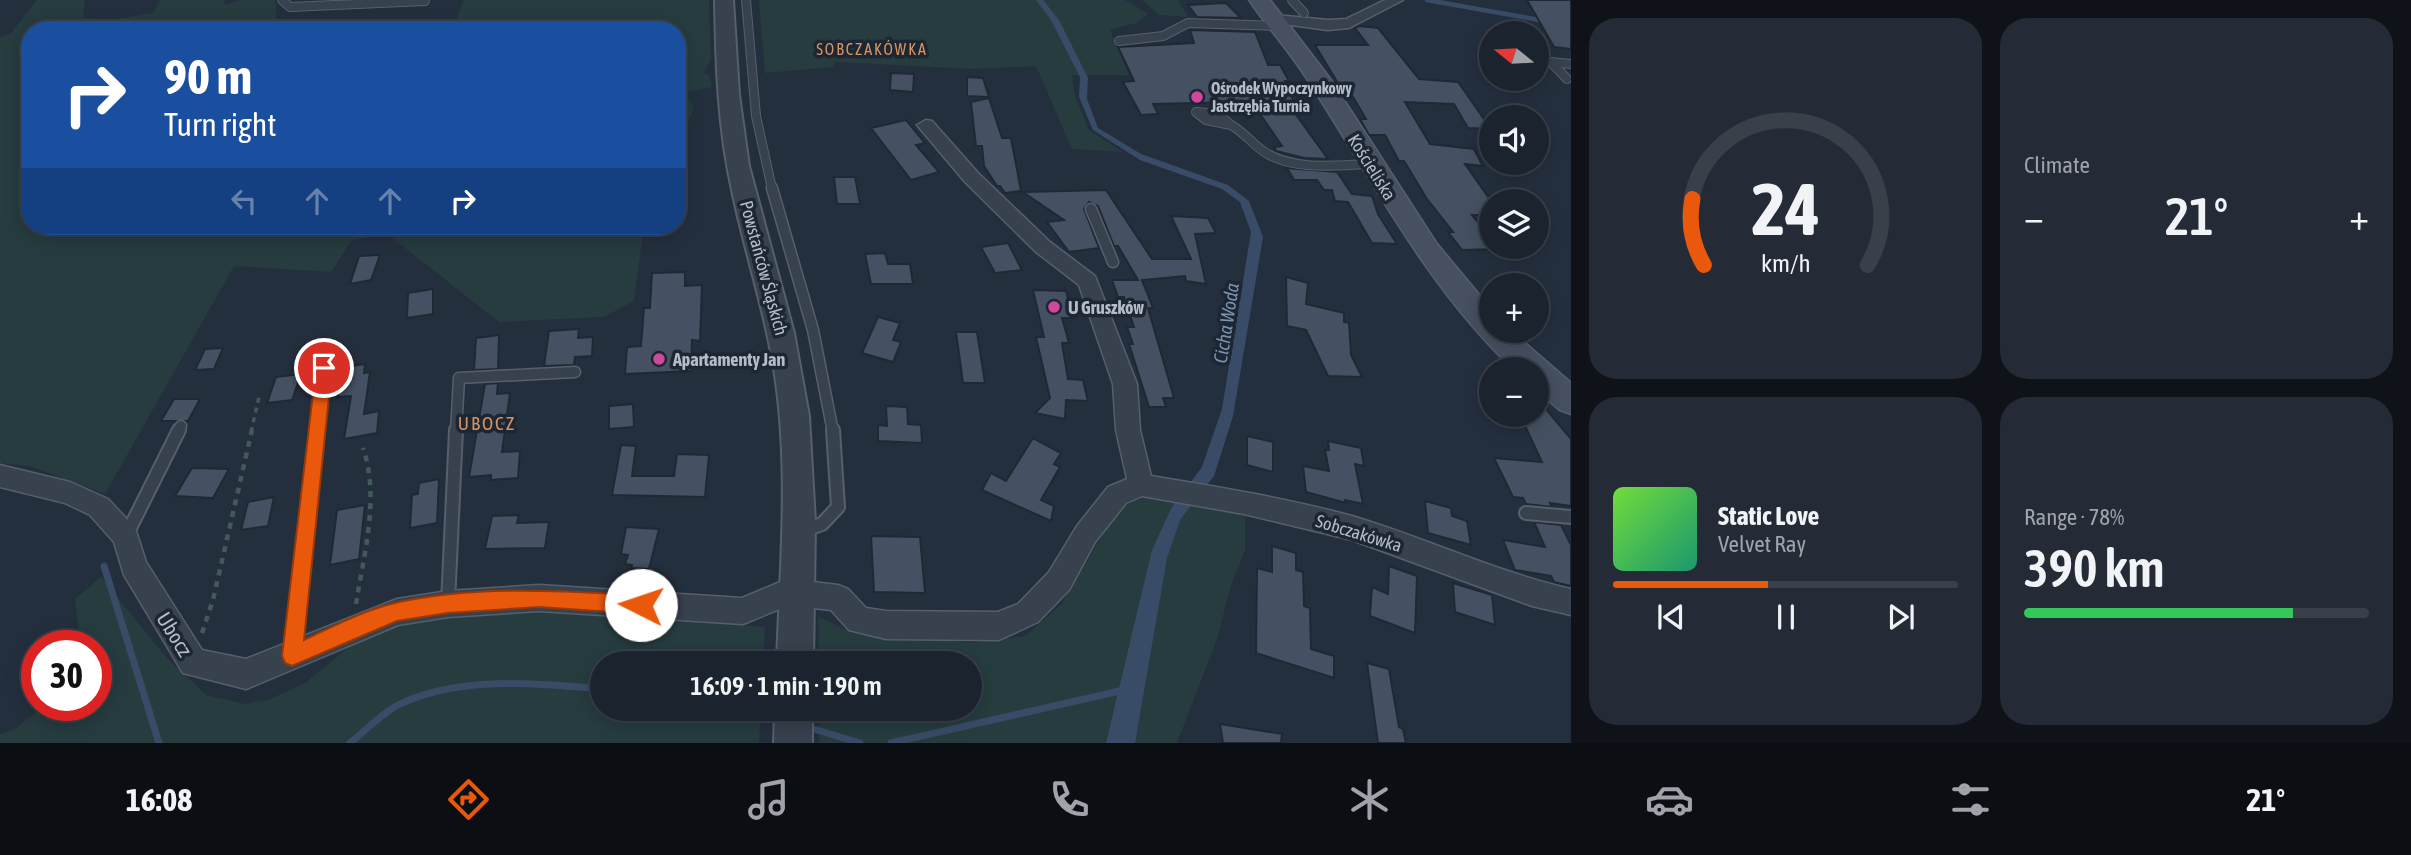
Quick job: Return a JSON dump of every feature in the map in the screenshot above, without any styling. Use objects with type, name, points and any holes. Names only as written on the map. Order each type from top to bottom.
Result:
[{"type":"main road","name":"Kościeliska","points":[[1259,0],[1288,15],[1370,164],[1427,254],[1479,315]]},
{"type":"main road","name":"Kościeliska","points":[[1506,343],[1520,357]]},
{"type":"main road","name":"Kościeliska","points":[[1549,383],[1571,401]]},
{"type":"street","name":"Powstańców Śląskich","points":[[724,0],[732,130],[791,385],[796,450],[795,651]]},
{"type":"street","points":[[1288,15],[1328,25],[1349,23],[1396,0]]},
{"type":"street","points":[[796,605],[838,598],[859,620],[886,625],[999,626],[1028,613],[1059,581],[1086,534],[1117,495],[1151,486],[1128,429],[1125,384],[1118,358],[1088,281],[1034,239],[972,178],[926,125]]},
{"type":"street","points":[[0,476],[70,493],[99,507],[125,536]]},
{"type":"street","name":"Sobczakówka","points":[[1151,486],[1244,503],[1352,528],[1532,593],[1571,602]]},
{"type":"street","name":"Ubocz","points":[[125,536],[134,566],[193,663],[241,675],[397,611],[448,604],[539,598],[743,611],[779,595],[796,605]]},
{"type":"street","points":[[793,743],[794,721]]},
{"type":"lane","points":[[282,0],[290,7],[425,1]]},
{"type":"lane","points":[[746,0],[752,83],[763,154],[809,306],[831,404],[836,449],[838,507],[822,524],[796,533]]},
{"type":"lane","points":[[1119,41],[1163,36],[1188,23],[1288,15]]},
{"type":"lane","points":[[1567,79],[1551,62],[1571,64]]},
{"type":"lane","points":[[1231,125],[1257,146],[1280,159],[1317,164],[1370,164]]},
{"type":"lane","points":[[1091,209],[1113,262]]},
{"type":"lane","points":[[292,656],[324,368]]},
{"type":"lane","points":[[448,604],[459,378],[575,372]]},
{"type":"lane","points":[[125,536],[181,426]]},
{"type":"lane","points":[[1526,513],[1571,517]]},
{"type":"path","points":[[193,663],[213,600],[259,397]]},
{"type":"path","points":[[352,628],[369,521],[370,468],[363,448]]},
{"type":"green space","points":[[37,0],[85,0],[83,18],[111,20],[153,13],[160,0],[224,0],[225,5],[241,0],[275,0],[277,21],[21,21],[21,235],[377,235],[351,241],[331,272],[234,266],[105,494],[30,466],[0,463],[0,38],[10,34]]},
{"type":"green space","points":[[464,0],[709,0],[711,59],[703,73],[709,75],[712,87],[686,92],[686,21],[456,21]]},
{"type":"green space","points":[[759,0],[1125,0],[1148,14],[1136,23],[1110,30],[1129,75],[1072,75],[1075,97],[1089,130],[1123,152],[1072,149],[1036,66],[974,69],[835,62],[833,67],[765,73]]},
{"type":"green space","points":[[1142,0],[1178,0],[1188,17],[1159,15]]},
{"type":"green space","points":[[686,94],[694,107],[686,124]]},
{"type":"green space","points":[[389,235],[643,235],[634,301],[604,317],[499,322]]},
{"type":"green space","points":[[1143,497],[1245,512],[1245,550],[1231,585],[1217,639],[1177,743],[819,743],[819,721],[982,721],[982,651],[819,651],[818,616],[852,633],[973,643],[1025,636],[1061,605],[1118,509]]},
{"type":"green space","points":[[101,577],[165,656],[206,695],[244,704],[268,700],[305,683],[370,630],[444,599],[765,627],[764,651],[590,651],[590,721],[760,721],[759,743],[0,743],[0,734],[15,729],[25,721],[112,721],[112,630],[79,630],[75,599]]},
{"type":"water","points":[[1036,0],[1043,0],[1059,20],[1088,78],[1087,99],[1098,128],[1141,154],[1228,185],[1249,201],[1263,237],[1233,416],[1214,476],[1180,520],[1167,558],[1135,743],[1106,743],[1152,550],[1172,507],[1202,467],[1222,409],[1251,232],[1240,202],[1222,189],[1140,160],[1093,130],[1079,97],[1080,77],[1051,20]]},
{"type":"building","points":[[1527,0],[1571,0],[1571,49],[1554,47],[1549,38],[1549,21],[1539,21]]},
{"type":"building","points":[[1226,3],[1241,18],[1197,17],[1188,5]]},
{"type":"building","points":[[1355,28],[1378,28],[1419,79],[1458,82],[1479,112],[1479,128],[1468,128],[1454,104],[1405,102],[1430,144],[1474,149],[1479,158],[1479,166],[1465,164],[1483,189],[1479,189],[1479,215],[1472,215],[1479,223],[1479,250],[1462,250],[1448,232],[1453,232],[1427,199],[1404,161],[1399,161],[1385,135],[1369,135],[1360,119],[1366,119],[1346,85],[1339,85],[1315,45],[1368,45]]},
{"type":"building","points":[[1190,30],[1255,32],[1268,65],[1280,65],[1289,81],[1285,81],[1296,106],[1289,105],[1328,159],[1304,158],[1276,151],[1274,147],[1282,146],[1260,114],[1245,114],[1238,102],[1153,104],[1158,114],[1141,115],[1123,82],[1134,81],[1118,47],[1194,43]]},
{"type":"building","points":[[891,73],[914,74],[913,92],[890,90]]},
{"type":"building","points":[[967,77],[983,78],[989,97],[967,96]]},
{"type":"building","points":[[989,98],[1002,138],[1011,138],[1021,191],[1005,193],[997,186],[984,166],[982,146],[976,146],[971,102]]},
{"type":"building","points":[[906,120],[925,143],[916,145],[939,172],[911,180],[871,128]]},
{"type":"building","points":[[1287,168],[1337,172],[1352,194],[1372,196],[1378,214],[1397,244],[1372,243],[1348,202],[1335,201],[1332,190],[1324,190],[1317,180],[1294,180]]},
{"type":"building","points":[[834,177],[855,177],[860,204],[837,204]]},
{"type":"building","points":[[1106,190],[1152,259],[1191,259],[1171,216],[1208,218],[1216,233],[1195,234],[1206,284],[1186,281],[1185,276],[1142,280],[1153,308],[1148,308],[1174,398],[1163,398],[1166,407],[1149,407],[1129,344],[1133,344],[1127,327],[1134,327],[1124,297],[1118,297],[1112,280],[1138,280],[1118,246],[1114,246],[1098,206],[1089,202],[1084,209],[1099,248],[1069,252],[1047,222],[1064,220],[1023,192]]},
{"type":"building","points":[[1008,243],[1022,270],[995,273],[981,247]]},
{"type":"building","points":[[885,253],[888,264],[910,264],[913,284],[871,284],[865,254]]},
{"type":"building","points":[[380,255],[371,280],[350,284],[359,256]]},
{"type":"building","points":[[685,272],[685,286],[702,285],[700,341],[692,340],[691,371],[625,374],[627,347],[641,346],[644,308],[650,308],[652,273]]},
{"type":"building","points":[[1286,277],[1308,283],[1306,304],[1344,313],[1344,322],[1349,323],[1351,355],[1362,377],[1328,376],[1306,330],[1287,326]]},
{"type":"building","points":[[433,289],[433,314],[407,318],[408,293]]},
{"type":"building","points":[[1033,290],[1066,291],[1073,318],[1062,318],[1069,343],[1062,343],[1068,379],[1083,380],[1088,401],[1066,400],[1065,419],[1035,413],[1050,398],[1036,337],[1044,337]]},
{"type":"building","points":[[878,317],[900,323],[893,340],[901,342],[893,362],[862,353]]},
{"type":"building","points":[[579,329],[578,338],[593,337],[592,356],[575,357],[574,365],[544,366],[549,331]]},
{"type":"building","points":[[956,332],[977,332],[985,383],[963,383]]},
{"type":"building","points":[[499,335],[498,369],[474,370],[476,338]]},
{"type":"building","points":[[223,348],[214,369],[195,370],[205,349]]},
{"type":"building","points":[[365,364],[364,373],[370,372],[364,414],[379,411],[377,433],[344,439],[351,396],[338,397],[344,367]]},
{"type":"building","points":[[301,374],[292,400],[267,403],[276,377]]},
{"type":"building","points":[[498,383],[497,394],[510,393],[502,452],[520,451],[518,478],[491,480],[491,475],[469,477],[485,384]]},
{"type":"building","points":[[174,399],[200,399],[188,421],[161,421]]},
{"type":"building","points":[[633,404],[634,427],[609,429],[609,406]]},
{"type":"building","points":[[886,406],[907,407],[908,424],[921,425],[922,443],[878,441],[878,425],[887,426]]},
{"type":"building","points":[[1549,413],[1571,439],[1571,506],[1526,504],[1523,498],[1513,497],[1494,458],[1542,462],[1526,427],[1549,427]]},
{"type":"building","points":[[1247,436],[1273,442],[1273,472],[1247,465]]},
{"type":"building","points":[[1033,438],[1061,453],[1054,464],[1060,467],[1041,500],[1054,506],[1051,521],[982,490],[991,473],[1006,481]]},
{"type":"building","points":[[1328,441],[1361,448],[1364,466],[1355,464],[1363,504],[1345,500],[1346,503],[1306,492],[1303,466],[1329,471],[1325,450],[1329,450]]},
{"type":"building","points":[[621,445],[636,446],[632,476],[674,476],[677,454],[709,455],[705,497],[612,495]]},
{"type":"building","points":[[192,468],[229,469],[213,498],[175,496]]},
{"type":"building","points":[[439,479],[437,523],[410,528],[412,495],[418,494],[419,483]]},
{"type":"building","points":[[274,497],[268,526],[241,530],[248,502]]},
{"type":"building","points":[[1425,501],[1451,508],[1452,516],[1467,521],[1471,545],[1428,533]]},
{"type":"building","points":[[365,505],[359,559],[330,565],[337,510]]},
{"type":"building","points":[[519,515],[517,523],[549,522],[545,548],[485,549],[492,516]]},
{"type":"building","points":[[1534,522],[1561,525],[1571,545],[1571,586],[1554,582],[1551,576],[1515,570],[1503,540],[1545,547]]},
{"type":"building","points":[[626,527],[659,529],[649,569],[631,568],[632,565],[625,564],[628,555],[621,554]]},
{"type":"building","points":[[871,536],[920,537],[925,593],[874,592]]},
{"type":"building","points":[[1272,546],[1296,553],[1296,570],[1303,572],[1304,606],[1310,608],[1311,649],[1334,656],[1334,678],[1256,653],[1257,568],[1272,572]]},
{"type":"building","points":[[1389,566],[1417,576],[1415,633],[1370,616],[1372,587],[1388,594]]},
{"type":"building","points":[[1453,583],[1492,595],[1495,625],[1455,612]]},
{"type":"building","points":[[1367,663],[1389,669],[1399,727],[1403,729],[1406,743],[1378,743]]},
{"type":"building","points":[[1220,724],[1282,734],[1281,743],[1223,743]]},
{"type":"waterway","points":[[1427,0],[1545,21]]},
{"type":"waterway","points":[[104,566],[159,743]]},
{"type":"waterway","points":[[350,743],[396,706],[444,689],[497,684],[590,688]]},
{"type":"waterway","points":[[891,743],[1124,690]]},
{"type":"waterway","points":[[804,726],[860,743]]},
{"type":"place","name":"Ośrodek Wypoczynkowy Jastrzębia Turnia","points":[[1197,97]]},
{"type":"place","name":"U Gruszków","points":[[1054,307]]},
{"type":"place","name":"Apartamenty Jan","points":[[659,359]]},
{"type":"district","name":"SOBCZAKÓWKA","points":[[872,49]]},
{"type":"district","name":"UBOCZ","points":[[487,423]]},
{"type":"route","points":[[324,368],[292,656],[352,628],[397,611],[448,604],[539,598],[641,605]]},
{"type":"water label","name":"Cicha Woda","points":[[1226,323]]}]
